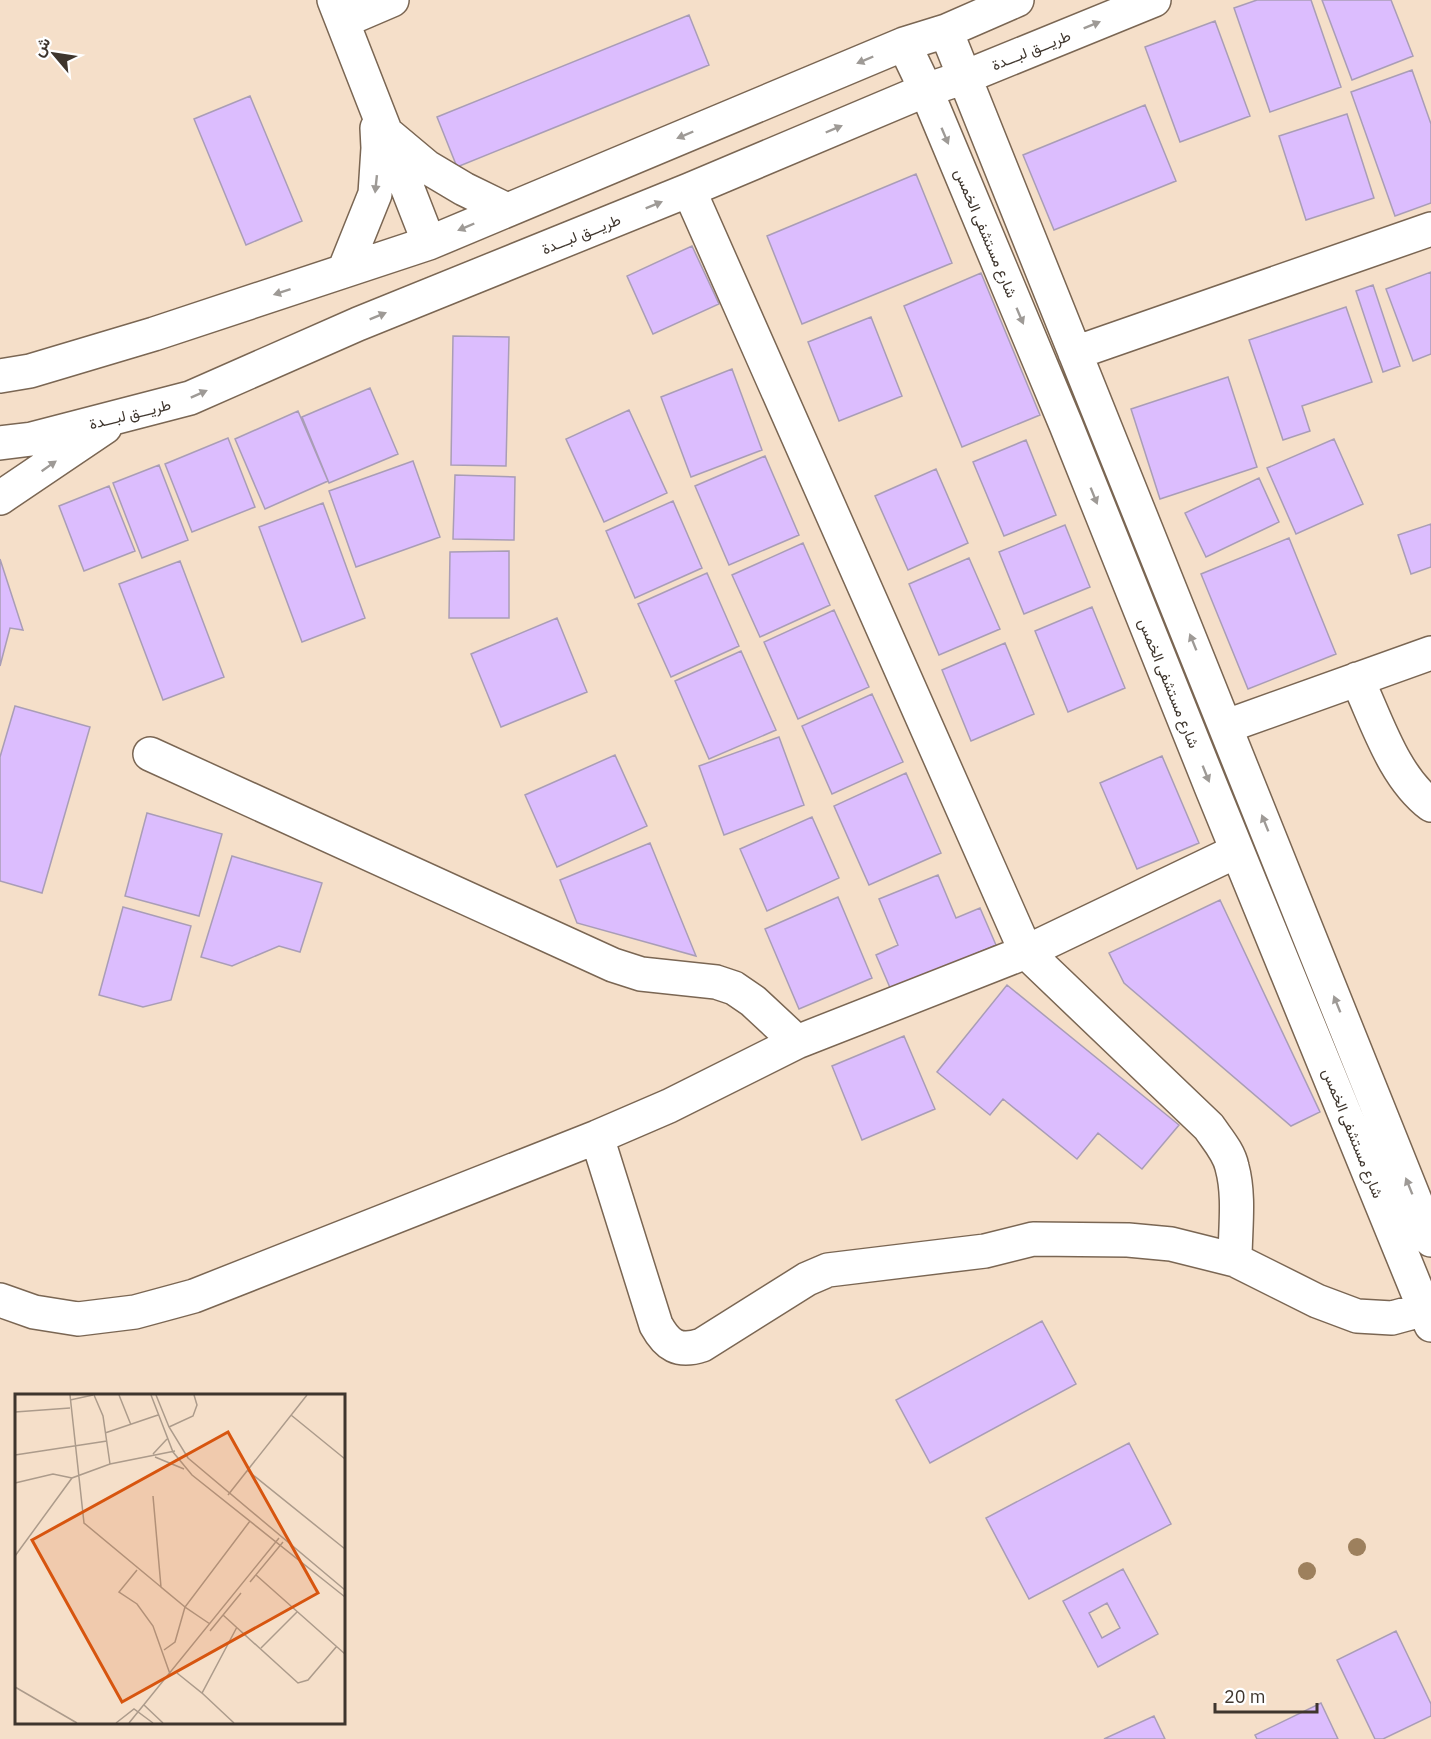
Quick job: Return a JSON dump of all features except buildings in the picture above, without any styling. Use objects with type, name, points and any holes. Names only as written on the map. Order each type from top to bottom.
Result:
[{"type":"street","points":[[392,0],[338,10],[429,243]]},
{"type":"street","points":[[0,376],[30,371],[142,338],[429,243],[904,44],[946,31],[1017,0]]},
{"type":"street","name":"طريـــق لبـــدة","points":[[0,442],[32,439],[190,398],[358,324],[689,190],[926,90],[965,77],[1154,0]]},
{"type":"street","points":[[946,31],[1227,726],[1431,1240]]},
{"type":"street","name":"شارع مستشفى الخمس","points":[[904,44],[926,90],[1066,425],[1428,1317]]},
{"type":"street","points":[[381,120],[427,167],[464,189],[507,210]]},
{"type":"street","points":[[344,271],[375,194],[381,120]]},
{"type":"street","points":[[689,190],[1026,952],[1209,1127],[1224,1148],[1232,1165],[1236,1189],[1235,1260]]},
{"type":"street","points":[[1075,353],[1431,229]]},
{"type":"street","points":[[0,498],[122,415]]},
{"type":"street","points":[[1227,726],[1431,652]]},
{"type":"street","points":[[1358,679],[1398,766],[1412,788],[1431,805]]},
{"type":"street","points":[[150,754],[613,965],[641,974],[716,982],[734,988],[753,1001],[797,1041]]},
{"type":"street","points":[[0,1300],[34,1312],[78,1319],[135,1312],[194,1296],[597,1137],[669,1106],[797,1041],[1026,952],[1237,851]]},
{"type":"street","points":[[597,1137],[656,1325],[663,1339],[676,1347],[692,1349],[702,1345],[807,1279],[828,1270],[985,1251],[1033,1239],[1128,1240],[1171,1244],[1235,1260],[1317,1301],[1358,1316],[1428,1317]]}]
